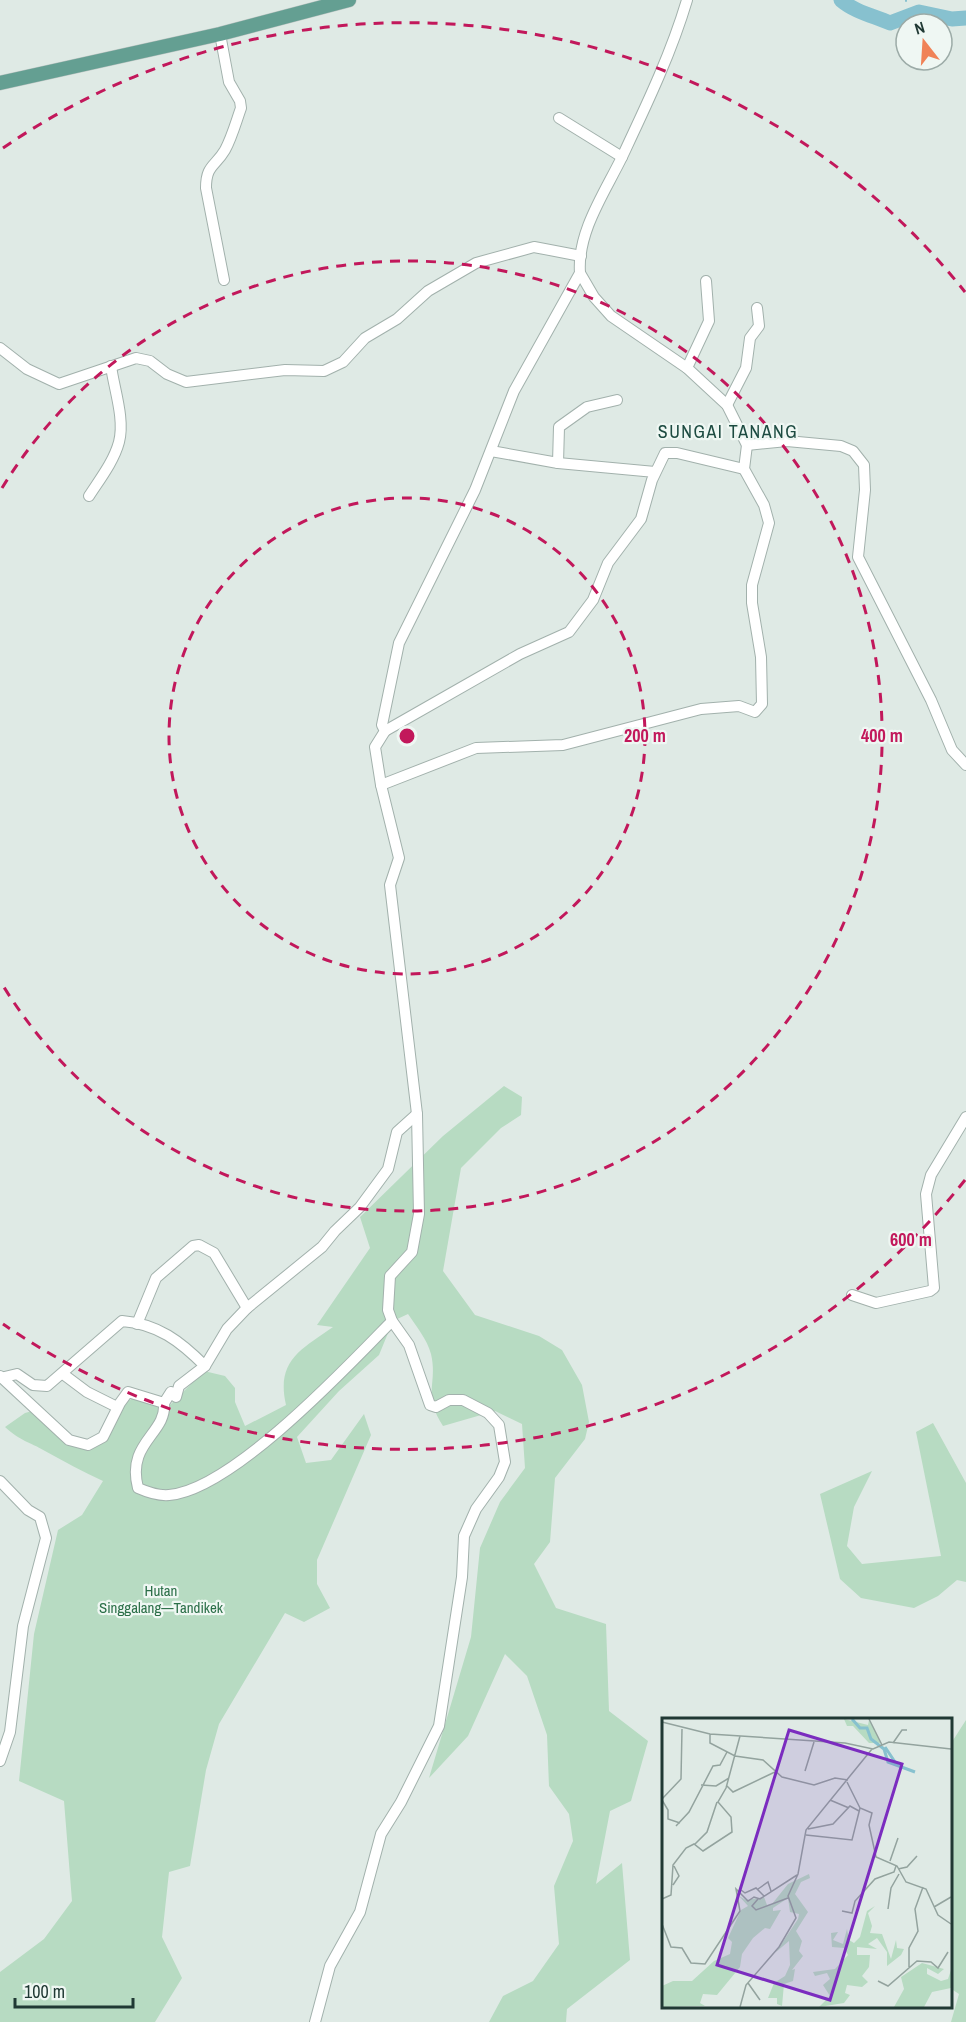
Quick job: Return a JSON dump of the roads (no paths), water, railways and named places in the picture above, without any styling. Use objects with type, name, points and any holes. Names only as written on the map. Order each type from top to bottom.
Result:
[{"type":"main road","points":[[0,83],[220,34],[349,0]]},
{"type":"street","points":[[385,731],[382,725],[399,643],[475,490],[514,391],[579,273],[581,256],[593,213],[622,157],[678,32],[687,0]]},
{"type":"street","points":[[220,34],[228,82],[240,101],[241,108],[224,152],[211,165],[206,175],[206,188],[224,280]]},
{"type":"street","points":[[559,118],[622,157]]},
{"type":"street","points":[[1,349],[27,369],[59,384],[111,366],[144,358],[167,374],[186,382],[285,370],[324,371],[343,362],[365,338],[397,319],[428,291],[476,263],[534,247],[581,256]]},
{"type":"street","points":[[381,784],[476,748],[563,746],[701,709],[739,706],[755,712],[762,704],[761,657],[752,603],[752,585],[769,522],[764,505],[744,469],[747,445],[728,405],[687,368],[611,316],[594,297],[579,273]]},
{"type":"street","points":[[687,368],[709,321],[706,281]]},
{"type":"street","points":[[728,405],[746,368],[750,338],[759,326],[757,308]]},
{"type":"street","points":[[89,496],[105,471],[119,442],[119,418],[111,366]]},
{"type":"street","points":[[558,463],[559,427],[587,407],[617,400]]},
{"type":"street","points":[[747,445],[787,441],[841,446],[853,451],[864,465],[865,489],[858,557],[931,700],[952,750],[966,765]]},
{"type":"street","points":[[491,451],[558,463],[655,472]]},
{"type":"street","points":[[315,2022],[330,1966],[360,1912],[381,1834],[401,1802],[439,1726],[462,1577],[464,1536],[476,1509],[499,1477],[506,1462],[499,1425],[488,1413],[463,1400],[449,1400],[436,1407],[430,1405],[409,1346],[392,1322],[387,1298],[390,1276],[412,1252],[418,1214],[417,1114],[390,885],[399,858],[381,784],[375,747],[385,731],[516,657],[569,632],[593,600],[608,563],[641,519],[655,472],[665,453],[744,469]]},
{"type":"street","points":[[392,1322],[295,1418],[219,1476],[169,1495],[150,1493],[138,1488],[134,1473],[138,1453],[159,1422],[164,1403],[171,1392],[176,1397],[179,1386],[205,1366],[227,1329],[247,1308],[322,1247],[335,1231],[360,1208],[388,1169],[397,1132],[417,1114]]},
{"type":"street","points":[[852,1295],[876,1303],[930,1291],[934,1288],[926,1194],[931,1175],[966,1117]]},
{"type":"street","points":[[138,1324],[156,1278],[193,1246],[199,1245],[214,1253],[247,1308]]},
{"type":"street","points":[[0,1377],[16,1374],[39,1388],[47,1386],[122,1321],[149,1326],[179,1340],[205,1366]]},
{"type":"street","points":[[63,1374],[87,1392],[117,1407]]},
{"type":"street","points":[[0,1377],[69,1440],[78,1444],[88,1445],[103,1437],[117,1407],[128,1392],[164,1403]]},
{"type":"street","points":[[0,1481],[28,1510],[40,1516],[46,1538],[23,1626],[10,1732],[0,1761]]},
{"type":"waterway","points":[[841,0],[858,11],[890,23],[919,12],[952,19],[966,18]]},
{"type":"district","name":"SUNGAI TANANG","points":[[728,431]]},
{"type":"park label","name":"Hutan Singgalang—Tandikek","points":[[161,1598]]}]
